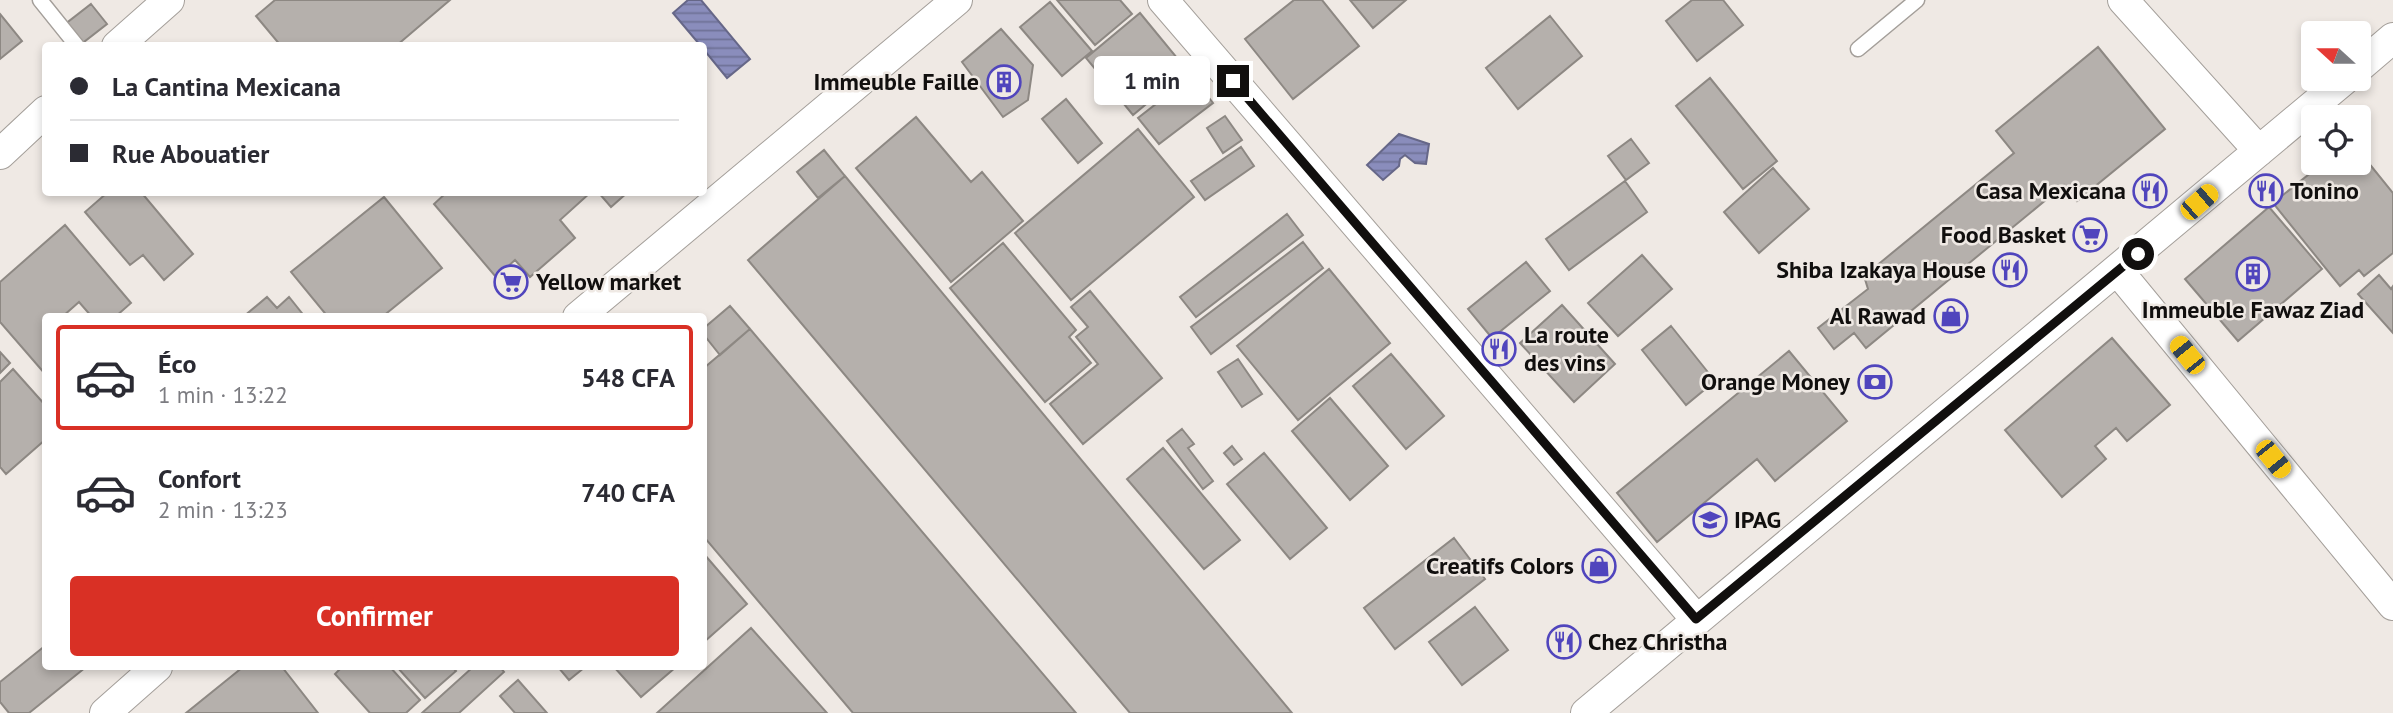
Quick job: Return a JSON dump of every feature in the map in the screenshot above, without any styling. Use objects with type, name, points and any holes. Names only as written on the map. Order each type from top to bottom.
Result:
[{"type":"street","points":[[122,42],[169,0]]},
{"type":"street","points":[[583,313],[957,0]]},
{"type":"street","points":[[1163,0],[1696,619]]},
{"type":"street","points":[[2123,0],[2259,151]]},
{"type":"street","points":[[2371,57],[2393,38]]},
{"type":"street","points":[[1586,713],[2331,91]]},
{"type":"street","points":[[0,154],[42,115]]},
{"type":"street","points":[[2118,271],[2393,605]]},
{"type":"street","points":[[105,713],[154,670]]},
{"type":"lane","points":[[40,0],[75,42]]},
{"type":"lane","points":[[1858,50],[1917,0]]},
{"type":"water","points":[[688,0],[701,0],[750,59],[727,78],[707,54],[707,42],[697,42],[673,13]]},
{"type":"water","points":[[1399,134],[1429,144],[1426,164],[1415,163],[1405,155],[1400,159],[1399,166],[1383,180],[1367,165]]},
{"type":"building","points":[[275,0],[450,0],[401,42],[278,42],[256,16]]},
{"type":"building","points":[[1057,0],[1120,0],[1132,14],[1095,45]]},
{"type":"building","points":[[1294,0],[1322,0],[1359,46],[1293,99],[1245,39]]},
{"type":"building","points":[[1350,0],[1406,0],[1373,28]]},
{"type":"building","points":[[1692,0],[1723,0],[1743,25],[1697,61],[1666,21]]},
{"type":"building","points":[[1050,2],[1092,51],[1062,76],[1020,27]]},
{"type":"building","points":[[91,4],[107,24],[84,42],[78,42],[64,25]]},
{"type":"building","points":[[1140,13],[1187,70],[1133,115],[1086,58]]},
{"type":"building","points":[[0,14],[22,41],[0,59]]},
{"type":"building","points":[[1550,16],[1582,56],[1518,109],[1486,68]]},
{"type":"building","name":"Immeuble Faille","points":[[1001,29],[1033,65],[1028,100],[1003,117],[962,62]]},
{"type":"building","points":[[2098,47],[2165,129],[2077,201],[2064,185],[1866,348],[1854,333],[1834,349],[1818,328],[1868,289],[1864,276],[2014,153],[1996,131]]},
{"type":"building","points":[[1192,76],[1213,103],[1159,144],[1138,118]]},
{"type":"building","points":[[1710,78],[1777,161],[1743,189],[1676,106]]},
{"type":"building","points":[[1066,99],[1102,143],[1078,163],[1042,119]]},
{"type":"building","points":[[1225,116],[1242,140],[1223,153],[1207,128]]},
{"type":"building","points":[[916,117],[971,182],[982,172],[1023,221],[951,282],[856,168]]},
{"type":"building","points":[[1138,129],[1194,197],[1071,300],[1015,233]]},
{"type":"building","points":[[1631,139],[1649,163],[1626,180],[1608,156]]},
{"type":"building","points":[[1241,147],[1254,166],[1205,200],[1191,181]]},
{"type":"building","points":[[824,150],[845,176],[818,198],[797,172]]},
{"type":"building","points":[[2371,166],[2393,193],[2393,253],[2364,276],[2359,270],[2340,286],[2273,203],[2308,175],[2371,175]]},
{"type":"building","points":[[1773,168],[1809,209],[1759,253],[1724,212]]},
{"type":"building","points":[[845,176],[1292,713],[1130,713],[748,260]]},
{"type":"building","points":[[1625,181],[1647,212],[1569,270],[1546,239]]},
{"type":"building","points":[[103,196],[144,196],[193,254],[164,280],[143,255],[130,265],[85,212]]},
{"type":"building","points":[[443,196],[587,196],[560,220],[575,238],[530,277],[515,260],[496,277],[434,204]]},
{"type":"building","points":[[601,196],[623,196],[611,207]]},
{"type":"building","points":[[384,197],[442,268],[387,313],[325,313],[291,272]]},
{"type":"building","name":"Immeuble Fawaz Ziad","points":[[2269,207],[2322,269],[2238,341],[2185,279]]},
{"type":"building","points":[[1287,214],[1303,235],[1196,317],[1180,297]]},
{"type":"building","points":[[65,225],[131,303],[120,313],[89,313],[79,302],[67,313],[42,313],[42,370],[0,322],[0,282]]},
{"type":"building","points":[[1303,242],[1323,268],[1211,354],[1191,327]]},
{"type":"building","points":[[1003,243],[1076,330],[1069,337],[1091,363],[1045,402],[950,288]]},
{"type":"building","points":[[1642,255],[1672,289],[1618,336],[1588,303]]},
{"type":"building","points":[[1526,262],[1550,291],[1492,338],[1468,309]]},
{"type":"building","points":[[1329,269],[1390,343],[1298,420],[1237,346]]},
{"type":"building","points":[[2379,275],[2391,289],[2393,286],[2393,333],[2358,294]]},
{"type":"building","points":[[1090,291],[1162,378],[1083,444],[1050,404],[1098,364],[1076,337],[1088,327],[1071,307]]},
{"type":"building","points":[[267,297],[277,308],[289,297],[302,313],[248,313]]},
{"type":"building","points":[[1562,305],[1615,364],[1574,402],[1520,343]]},
{"type":"building","points":[[730,306],[750,329],[720,355],[707,339],[707,325]]},
{"type":"building","points":[[1671,326],[1715,381],[1686,405],[1642,350]]},
{"type":"building","points":[[750,329],[1076,713],[853,713],[707,541],[707,365]]},
{"type":"building","points":[[2112,338],[2170,405],[2127,441],[2116,428],[2095,446],[2106,459],[2062,497],[2005,430]]},
{"type":"building","points":[[1789,351],[1847,421],[1775,481],[1757,459],[1657,542],[1617,493]]},
{"type":"building","points":[[0,352],[10,363],[0,373]]},
{"type":"building","points":[[1391,354],[1444,416],[1406,449],[1353,386]]},
{"type":"building","points":[[1238,359],[1262,394],[1242,407],[1218,372]]},
{"type":"building","points":[[13,369],[42,402],[42,442],[6,474],[0,467],[0,382]]},
{"type":"building","points":[[1330,398],[1388,466],[1350,500],[1292,431]]},
{"type":"building","points":[[1182,429],[1194,444],[1188,448],[1213,481],[1203,489],[1167,441]]},
{"type":"building","points":[[1232,446],[1242,459],[1234,465],[1224,453]]},
{"type":"building","points":[[1163,448],[1240,540],[1204,569],[1127,479]]},
{"type":"building","points":[[1264,453],[1327,528],[1290,559],[1227,484]]},
{"type":"building","points":[[1454,538],[1485,579],[1395,649],[1364,608]]},
{"type":"building","points":[[707,557],[747,604],[707,639]]},
{"type":"building","points":[[1475,607],[1508,650],[1462,685],[1429,642]]},
{"type":"building","points":[[751,628],[827,713],[657,713]]},
{"type":"building","points":[[42,648],[42,670],[82,670],[29,713],[9,713],[0,702],[0,682]]},
{"type":"building","points":[[239,670],[284,670],[318,713],[186,713]]},
{"type":"building","points":[[339,670],[393,670],[420,700],[406,713],[370,713],[335,674]]},
{"type":"building","points":[[400,670],[456,671],[425,698]]},
{"type":"building","points":[[470,670],[504,672],[459,713],[422,713]]},
{"type":"building","points":[[561,670],[581,670],[569,680]]},
{"type":"building","points":[[617,670],[672,670],[641,697]]},
{"type":"building","points":[[518,680],[547,713],[515,713],[500,696]]},
{"type":"place","name":"Immeuble Faille","points":[[1004,82]]},
{"type":"place","name":"Casa Mexicana","points":[[2150,191]]},
{"type":"place","name":"Tonino","points":[[2266,191]]},
{"type":"place","name":"Food Basket","points":[[2090,235]]},
{"type":"place","name":"Shiba Izakaya House","points":[[2010,270]]},
{"type":"place","name":"Immeuble Fawaz Ziad","points":[[2253,274]]},
{"type":"place","name":"Yellow market","points":[[511,282]]},
{"type":"place","name":"Al Rawad","points":[[1951,316]]},
{"type":"place","name":"La route des vins","points":[[1499,349]]},
{"type":"place","name":"Orange Money","points":[[1875,382]]},
{"type":"place","name":"IPAG","points":[[1710,520]]},
{"type":"place","name":"Creatifs Colors","points":[[1599,566]]},
{"type":"place","name":"Chez Christha","points":[[1564,642]]},
{"type":"route","points":[[1233,81],[1696,619],[2138,254]]}]
